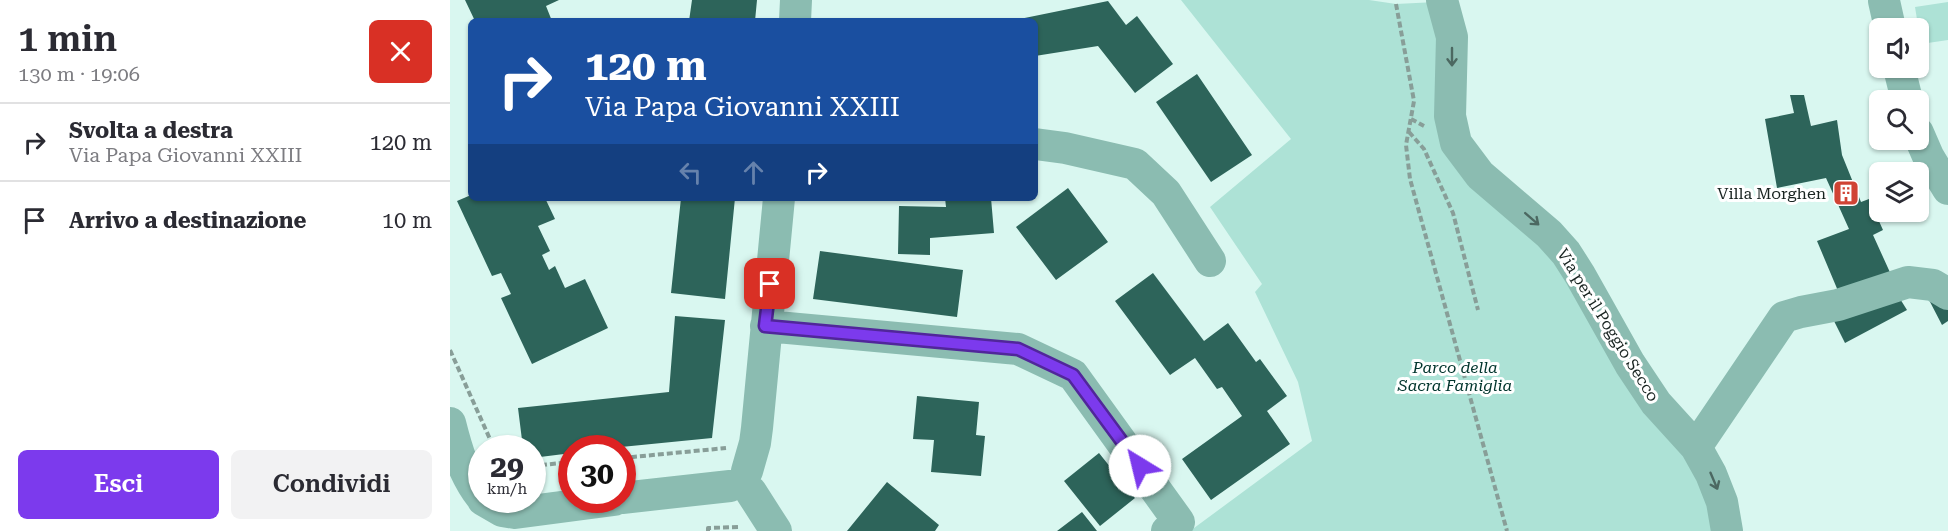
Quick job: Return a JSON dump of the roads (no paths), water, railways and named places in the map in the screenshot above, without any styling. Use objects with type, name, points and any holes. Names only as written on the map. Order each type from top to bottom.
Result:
[{"type":"street","points":[[795,18],[796,0]]},
{"type":"street","name":"Via per il Poggio Secco","points":[[1442,0],[1452,37],[1450,116],[1456,143],[1480,176],[1549,234],[1566,253],[1630,364],[1656,403],[1696,447],[1711,474],[1722,502],[1726,531]]},
{"type":"street","points":[[1038,144],[1065,148],[1134,164],[1166,193],[1210,261]]},
{"type":"street","points":[[1925,150],[1948,189]]},
{"type":"street","points":[[776,531],[743,483],[756,436],[778,201]]},
{"type":"street","points":[[1696,447],[1784,317],[1838,305],[1908,282],[1933,285],[1948,294]]},
{"type":"street","points":[[765,326],[1018,349],[1073,375],[1179,522],[1167,531]]},
{"type":"street","points":[[450,423],[455,455],[468,479]]},
{"type":"street","points":[[636,496],[743,483]]},
{"type":"place","name":"Villa Morghen","points":[[1846,193]]},
{"type":"park label","name":"Parco della Sacra Famiglia","points":[[1455,376]]}]
